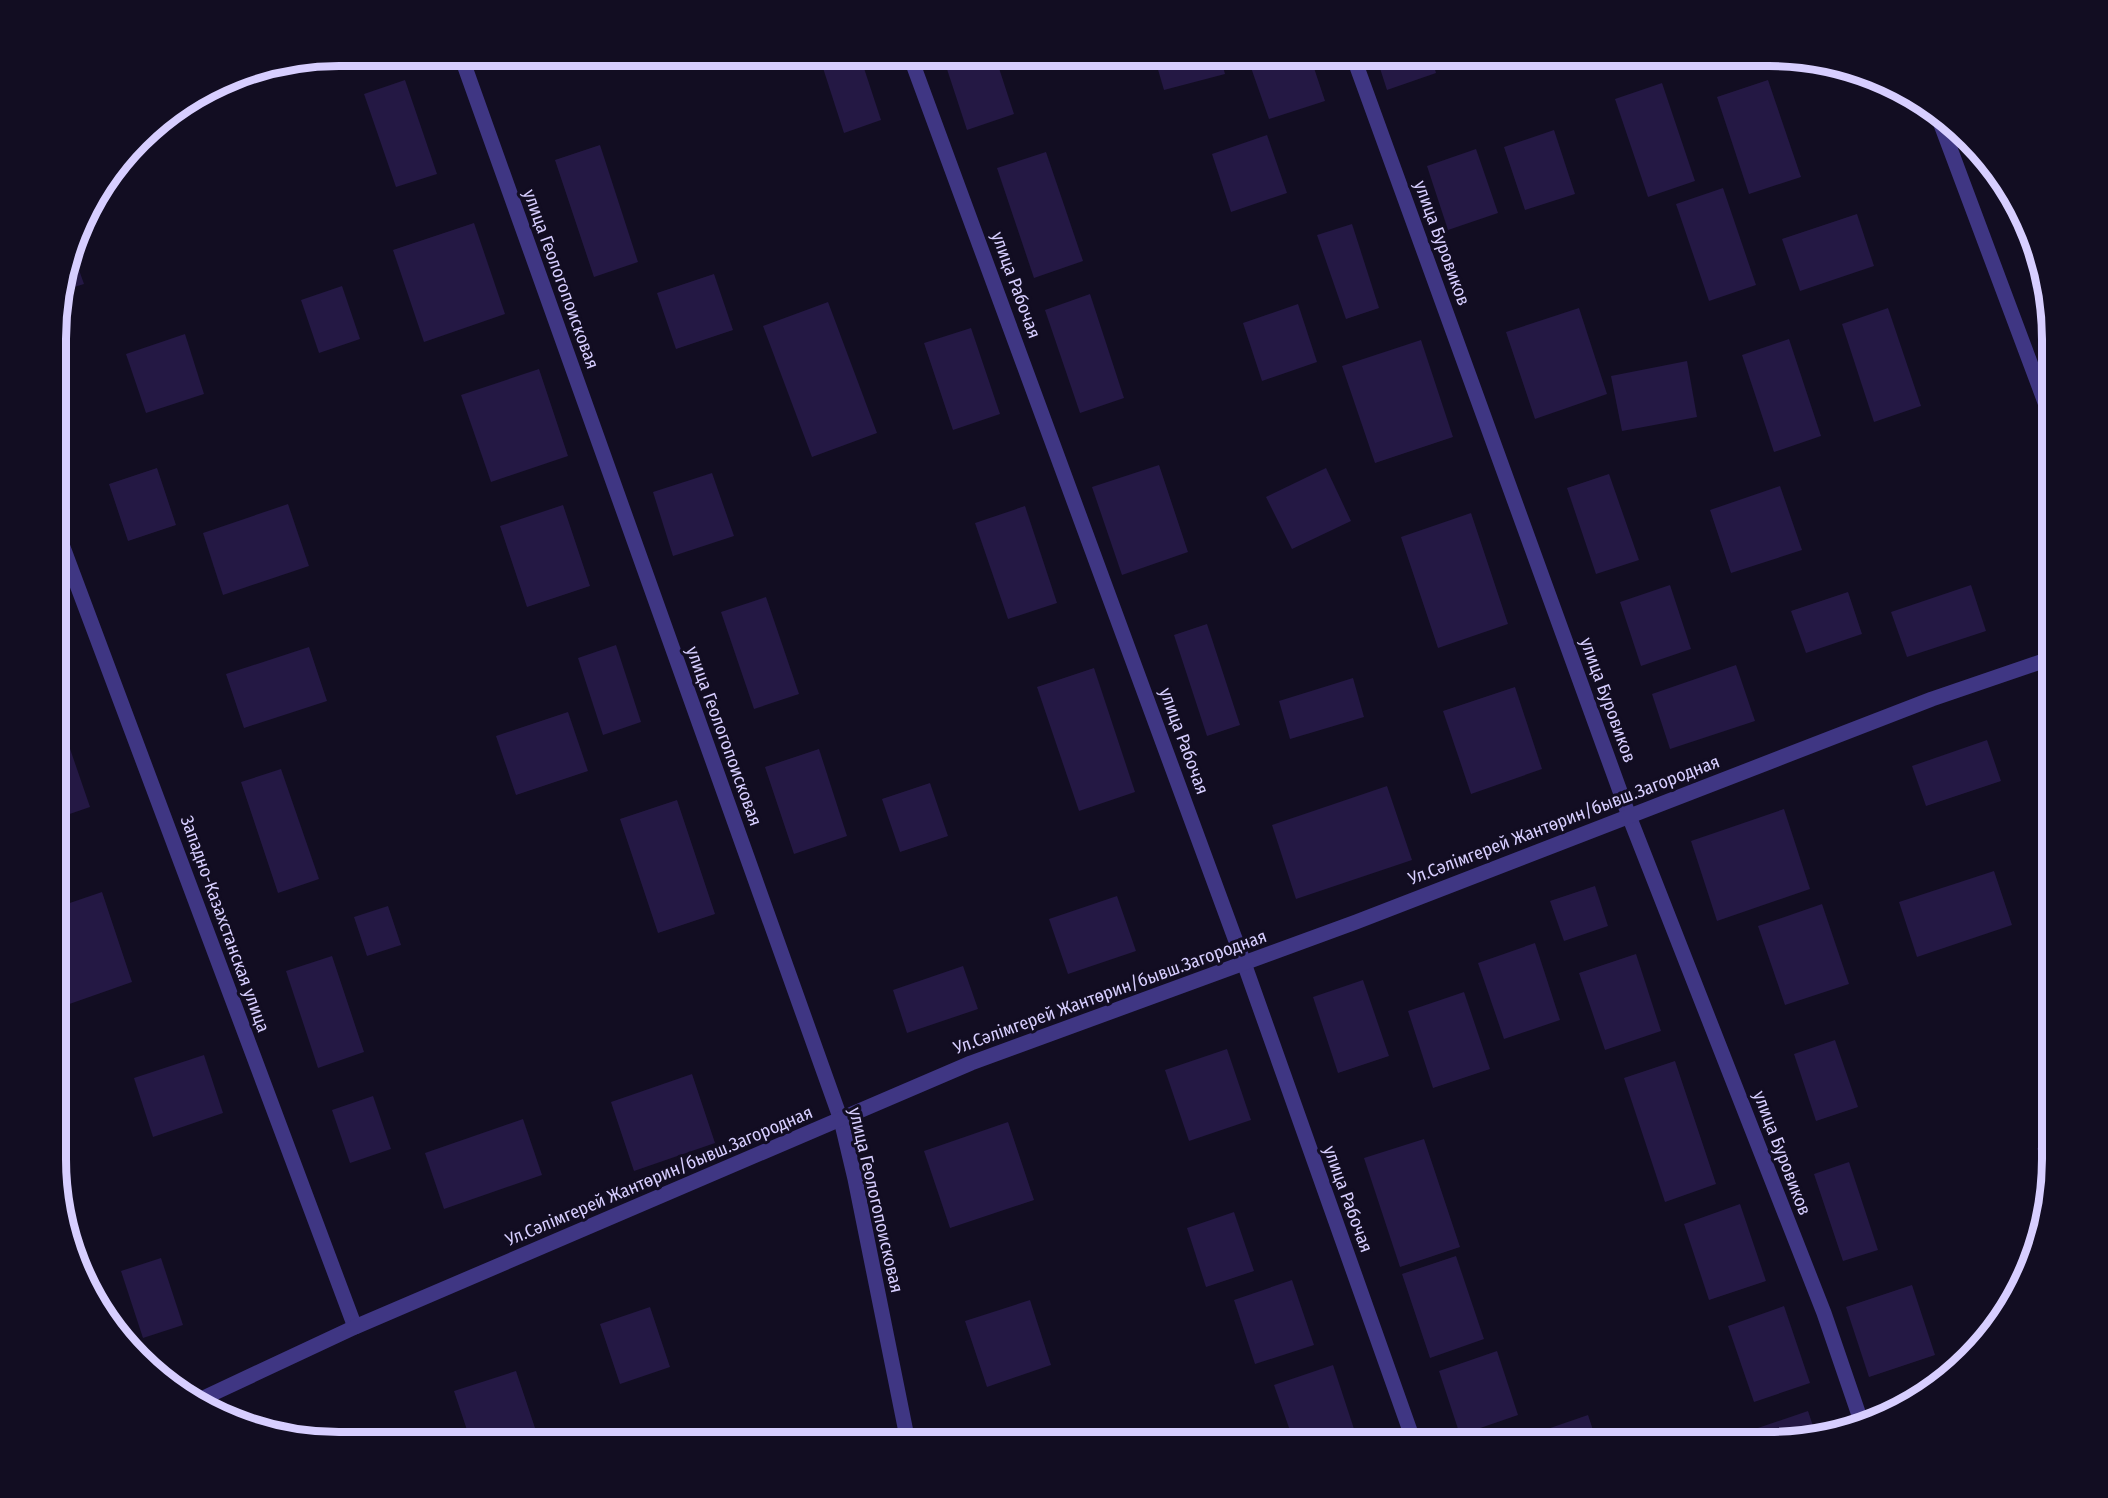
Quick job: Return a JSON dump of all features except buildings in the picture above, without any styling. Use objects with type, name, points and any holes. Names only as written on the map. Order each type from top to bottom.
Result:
[{"type":"street","name":"улица Геологопоисковая","points":[[465,66],[841,1120],[906,1432]]},
{"type":"street","name":"улица Рабочая","points":[[914,66],[1244,963],[1410,1432]]},
{"type":"street","name":"улица Буровиков","points":[[1357,66],[1629,816],[1824,1313],[1860,1417]]},
{"type":"street","points":[[1943,128],[2042,394]]},
{"type":"street","name":"Западно-Казахстанская улица","points":[[66,555],[355,1327]]},
{"type":"street","name":"Ул.Сәлімгерей Жантөрин/бывш.Загородная","points":[[206,1397],[355,1327],[971,1063],[1244,963],[1932,699],[2042,661]]}]
